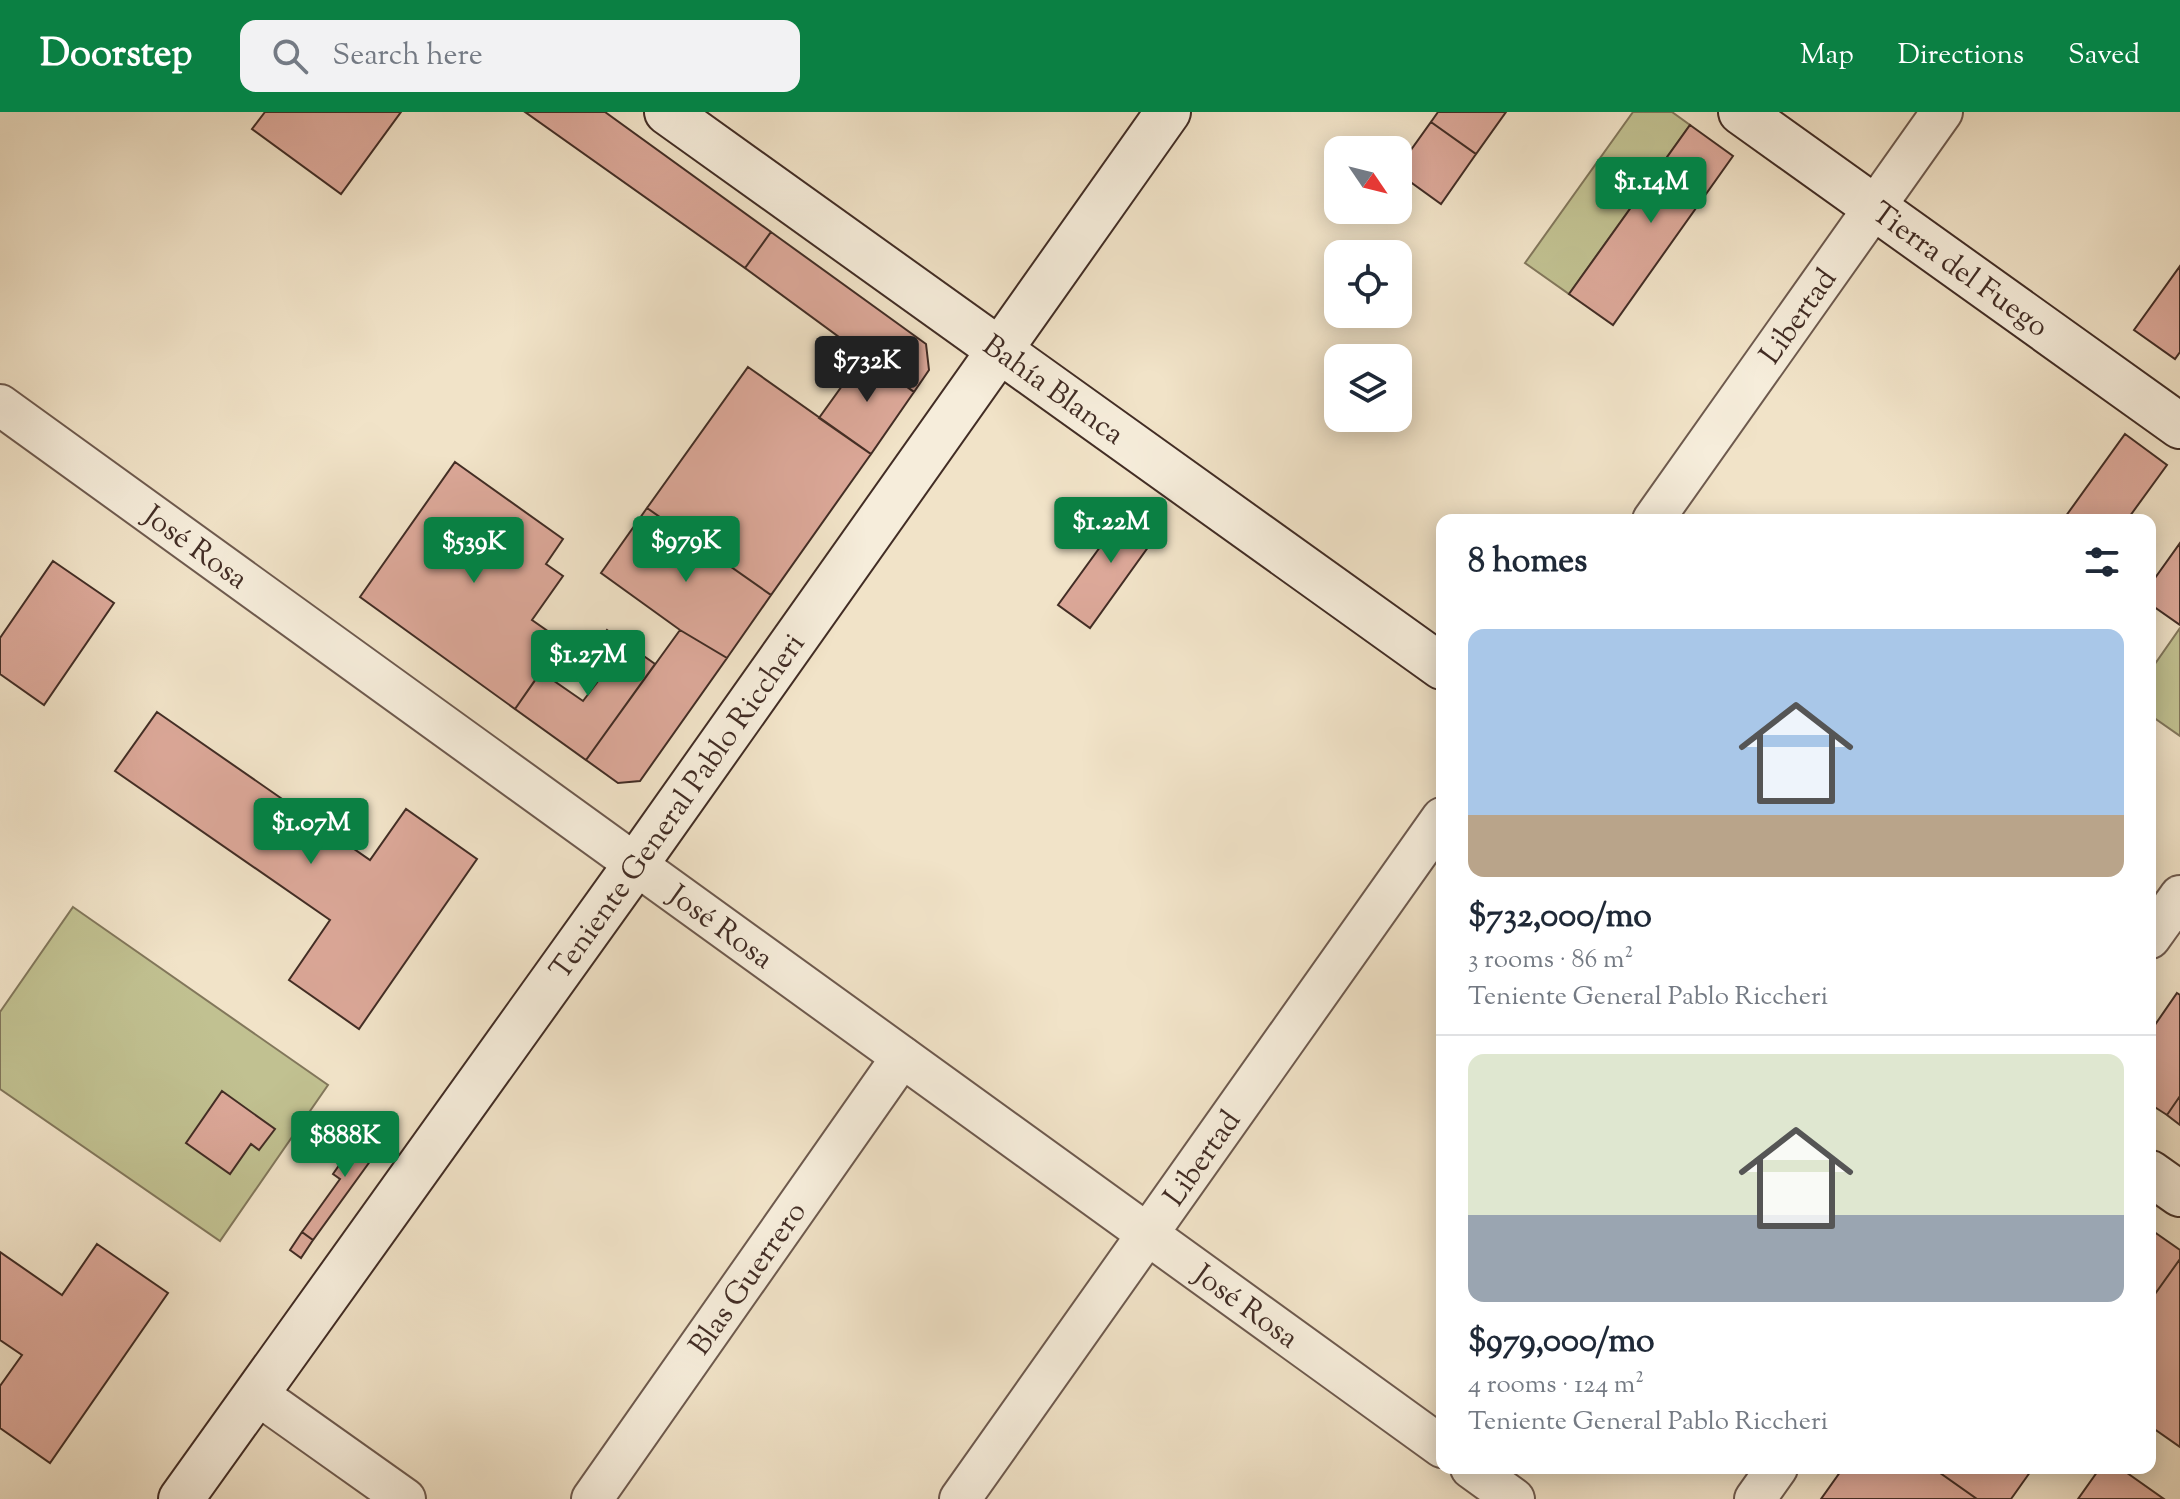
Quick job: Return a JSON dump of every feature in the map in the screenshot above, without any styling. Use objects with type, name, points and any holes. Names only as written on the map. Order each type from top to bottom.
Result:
[{"type":"street","name":"Bahía Blanca","points":[[667,112],[1436,663]]},
{"type":"street","name":"Teniente General Pablo Riccheri","points":[[181,1499],[636,864],[1168,112]]},
{"type":"street","name":"Tierra del Fuego","points":[[1741,112],[2180,426]]},
{"type":"street","name":"Libertad","points":[[1657,514],[1942,112]]},
{"type":"street","name":"José Rosa","points":[[0,405],[1436,1443]]},
{"type":"street","name":"Libertad","points":[[960,1499],[1436,826]]},
{"type":"street","points":[[2156,930],[2180,896]]},
{"type":"street","name":"Blas Guerrero","points":[[592,1499],[902,1057]]},
{"type":"street","points":[[2156,1177],[2180,1194]]},
{"type":"street","points":[[257,1394],[405,1499]]},
{"type":"street","points":[[1479,1474],[1514,1499]]},
{"type":"street","points":[[1755,1499],[1773,1474]]},
{"type":"green space","points":[[1633,112],[1672,112],[1690,125],[1569,294],[1525,263]]},
{"type":"green space","points":[[2180,628],[2180,736],[2156,719],[2156,662]]},
{"type":"green space","points":[[73,907],[328,1085],[220,1241],[0,1089],[0,1012]]},
{"type":"building","points":[[265,112],[401,112],[341,194],[252,129]]},
{"type":"building","points":[[525,112],[605,112],[771,232],[745,268]]},
{"type":"building","points":[[1438,112],[1506,112],[1476,154],[1431,122]]},
{"type":"building","points":[[1431,122],[1476,154],[1441,204],[1412,183],[1412,148]]},
{"type":"building","points":[[1690,125],[1733,156],[1613,325],[1569,294]]},
{"type":"building","points":[[771,232],[926,344],[929,370],[914,392],[745,268]]},
{"type":"building","points":[[2180,266],[2180,352],[2175,359],[2134,330]]},
{"type":"building","points":[[865,354],[914,392],[871,454],[819,418]]},
{"type":"building","points":[[748,367],[871,454],[771,595],[647,508]]},
{"type":"building","points":[[2125,434],[2167,465],[2131,514],[2067,514]]},
{"type":"building","points":[[455,462],[563,539],[546,564],[563,576],[532,620],[562,641],[515,709],[360,597]]},
{"type":"building","points":[[1132,503],[1164,525],[1090,628],[1058,605]]},
{"type":"building","points":[[647,508],[771,595],[727,658],[680,630],[601,573]]},
{"type":"building","points":[[2180,543],[2180,625],[2156,608],[2156,577]]},
{"type":"building","points":[[53,561],[114,603],[44,705],[0,674],[0,638]]},
{"type":"building","points":[[607,630],[655,664],[586,760],[515,709],[541,672],[583,701],[608,668],[590,655]]},
{"type":"building","points":[[680,630],[727,658],[640,781],[618,783],[586,760]]},
{"type":"building","points":[[157,712],[370,860],[406,809],[477,859],[359,1029],[289,980],[330,920],[115,771]]},
{"type":"building","points":[[2177,993],[2180,995],[2180,1096],[2167,1115],[2156,1108],[2156,1023]]},
{"type":"building","points":[[222,1091],[275,1129],[259,1150],[251,1144],[230,1174],[186,1143]]},
{"type":"building","points":[[2180,1096],[2180,1125],[2167,1115]]},
{"type":"building","points":[[365,1128],[384,1142],[313,1240],[302,1232],[340,1179],[333,1174]]},
{"type":"building","points":[[302,1232],[313,1240],[301,1258],[290,1250]]},
{"type":"building","points":[[2156,1233],[2180,1250],[2180,1259],[2156,1293]]},
{"type":"building","points":[[97,1244],[168,1293],[50,1463],[0,1428],[0,1386],[22,1355],[0,1340],[0,1252],[62,1295]]},
{"type":"building","points":[[2180,1259],[2180,1447],[2156,1430],[2156,1293]]},
{"type":"building","points":[[1839,1474],[1942,1474],[1977,1499],[1821,1499]]},
{"type":"building","points":[[1942,1474],[2029,1474],[2011,1499],[1977,1499]]},
{"type":"building","points":[[2096,1474],[2129,1474],[2164,1499],[2078,1499]]}]
